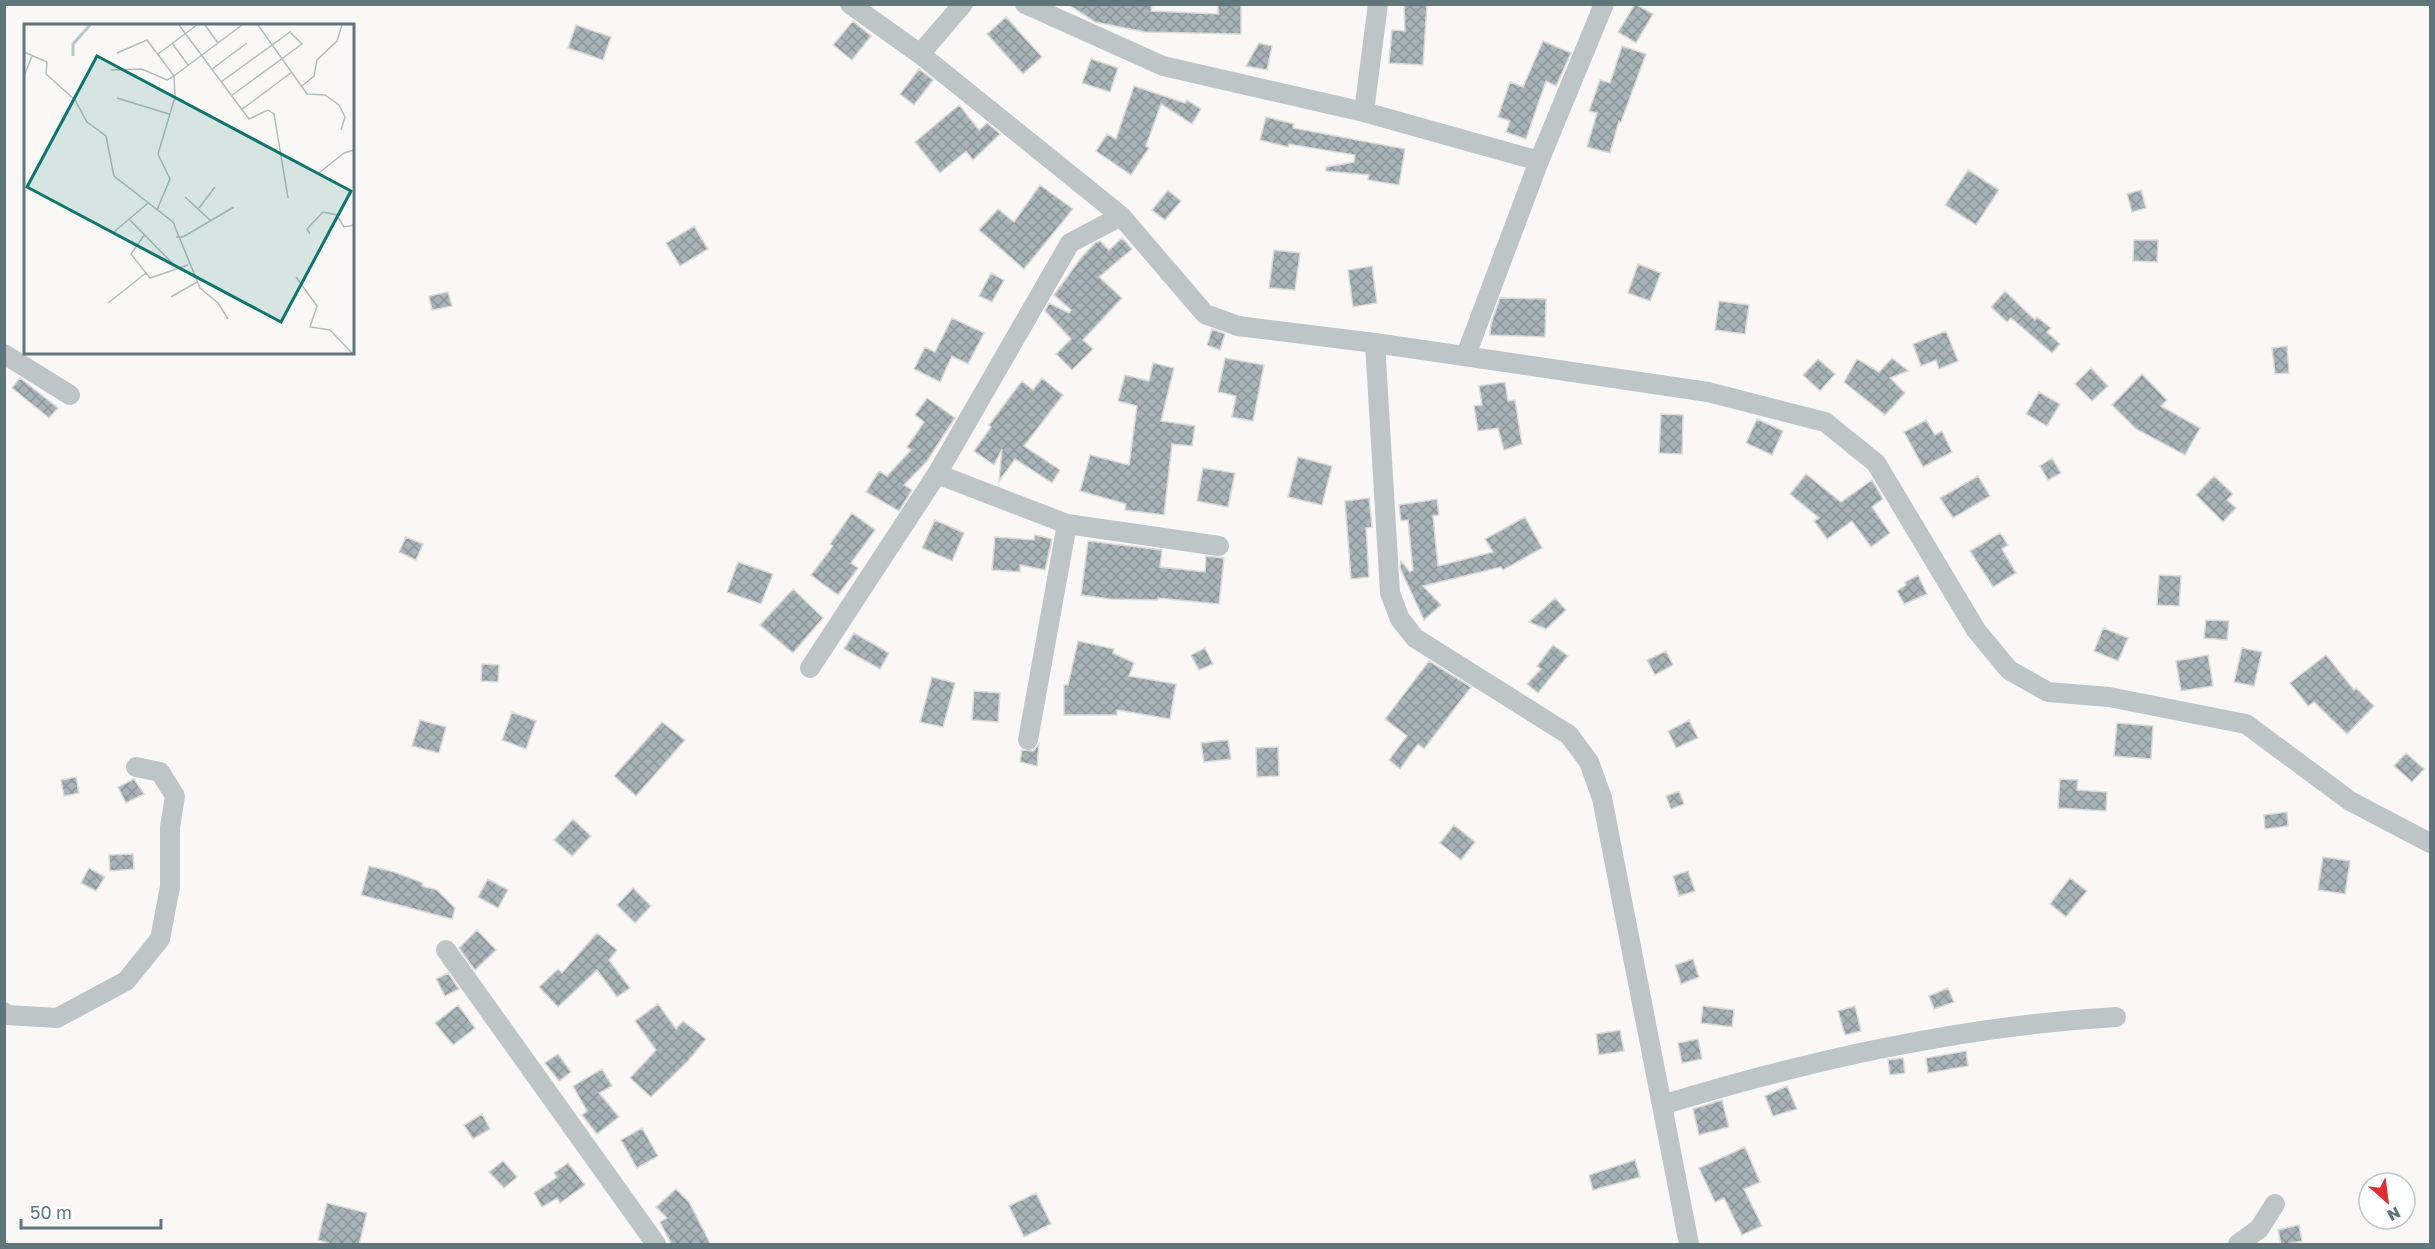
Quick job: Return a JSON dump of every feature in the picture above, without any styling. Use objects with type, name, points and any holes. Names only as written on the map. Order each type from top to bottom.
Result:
[{"type":"street","points":[[850,4],[920,54],[1120,216],[1205,314],[1238,326],[1466,355],[1708,392],[1825,422],[1875,463],[1976,630],[2009,670],[2048,692],[2109,698],[2246,724],[2350,801],[2430,843]]},
{"type":"street","points":[[920,54],[963,4]]},
{"type":"street","points":[[1025,4],[1163,66],[1364,112],[1539,161]]},
{"type":"street","points":[[1364,112],[1378,4]]},
{"type":"street","points":[[1466,355],[1539,161],[1604,4]]},
{"type":"street","points":[[810,668],[937,474],[1070,243],[1120,216]]},
{"type":"street","points":[[1375,343],[1390,593],[1400,619],[1415,638],[1569,735],[1589,762],[1602,798],[1689,1245]]},
{"type":"street","points":[[4,354],[70,394]]},
{"type":"street","points":[[937,474],[1067,524],[1219,546]]},
{"type":"street","points":[[1028,740],[1067,524]]},
{"type":"street","points":[[4,1012],[7,1015],[57,1018],[126,981],[160,939],[170,887],[170,827],[175,795],[160,772],[136,767]]},
{"type":"street","points":[[446,950],[656,1245]]},
{"type":"street","points":[[1662,1105],[1733,1083],[1935,1036],[2037,1022],[2116,1017]]},
{"type":"street","points":[[2238,1245],[2259,1229],[2275,1204]]},
{"type":"building","points":[[1068,4],[1152,4],[1151,11],[1218,14],[1218,4],[1241,4],[1241,34],[1145,32],[1095,22]]},
{"type":"building","points":[[1404,4],[1427,4],[1423,65],[1389,63],[1392,30],[1405,31]]},
{"type":"building","points":[[1635,4],[1653,14],[1636,43],[1618,32]]},
{"type":"building","points":[[1006,17],[1042,57],[1023,74],[987,34]]},
{"type":"building","points":[[853,21],[871,36],[852,60],[833,45]]},
{"type":"building","points":[[576,25],[611,37],[603,60],[568,48]]},
{"type":"building","points":[[1543,41],[1571,53],[1556,86],[1546,81],[1526,139],[1506,132],[1510,121],[1498,117],[1510,82],[1523,87]]},
{"type":"building","points":[[1259,43],[1272,46],[1267,70],[1246,66]]},
{"type":"building","points":[[1622,46],[1646,54],[1621,122],[1619,121],[1610,153],[1587,147],[1597,113],[1589,111],[1600,80],[1610,83]]},
{"type":"building","points":[[1091,59],[1118,68],[1110,92],[1082,83]]},
{"type":"building","points":[[919,69],[933,80],[914,105],[900,94]]},
{"type":"building","points":[[1134,86],[1185,103],[1187,100],[1201,109],[1192,124],[1161,104],[1146,146],[1149,148],[1131,175],[1096,151],[1107,134],[1116,139]]},
{"type":"building","points":[[959,105],[979,130],[987,123],[1000,134],[973,160],[966,151],[940,173],[915,142]]},
{"type":"building","points":[[1266,117],[1294,124],[1293,128],[1405,149],[1399,185],[1368,180],[1369,175],[1326,171],[1326,167],[1354,162],[1355,155],[1289,144],[1288,147],[1260,140]]},
{"type":"building","points":[[1968,170],[1999,190],[1976,225],[1945,205]]},
{"type":"building","points":[[1040,185],[1073,209],[1024,269],[979,230],[998,209],[1014,222]]},
{"type":"building","points":[[1168,190],[1181,201],[1165,220],[1152,210]]},
{"type":"building","points":[[2141,190],[2146,208],[2132,212],[2127,194]]},
{"type":"building","points":[[694,226],[708,249],[680,266],[666,243]]},
{"type":"building","points":[[1122,238],[1132,249],[1099,277],[1122,298],[1083,340],[1093,349],[1072,370],[1056,354],[1071,339],[1045,311],[1049,303],[1069,313],[1071,310],[1054,295],[1095,243],[1100,241],[1109,250]]},
{"type":"building","points":[[2134,240],[2158,240],[2157,262],[2133,261]]},
{"type":"building","points":[[1274,250],[1300,253],[1295,290],[1269,288]]},
{"type":"building","points":[[1638,264],[1661,273],[1650,301],[1628,293]]},
{"type":"building","points":[[1372,266],[1377,303],[1353,307],[1348,270]]},
{"type":"building","points":[[991,273],[1004,280],[992,302],[979,296]]},
{"type":"building","points":[[2005,291],[2035,320],[2037,317],[2051,328],[2047,332],[2060,344],[2052,353],[2011,318],[2007,322],[1991,307]]},
{"type":"building","points":[[448,292],[452,306],[432,310],[429,296]]},
{"type":"building","points":[[1500,298],[1546,299],[1545,337],[1490,335],[1491,324]]},
{"type":"building","points":[[1719,301],[1749,305],[1745,334],[1715,330]]},
{"type":"building","points":[[952,318],[984,333],[968,364],[952,356],[940,382],[914,369],[925,347],[935,352]]},
{"type":"building","points":[[1212,329],[1225,334],[1220,350],[1207,345]]},
{"type":"building","points":[[1946,331],[1958,361],[1939,369],[1936,360],[1921,366],[1913,344]]},
{"type":"building","points":[[2287,346],[2289,373],[2275,374],[2272,348]]},
{"type":"building","points":[[1225,358],[1264,365],[1253,421],[1232,417],[1236,396],[1218,392]]},
{"type":"building","points":[[1892,358],[1908,371],[1890,378],[1905,393],[1885,415],[1844,382],[1857,359],[1879,372]]},
{"type":"building","points":[[1818,359],[1835,374],[1820,391],[1803,375]]},
{"type":"building","points":[[1153,363],[1174,368],[1161,421],[1195,426],[1192,446],[1172,444],[1164,515],[1125,510],[1126,504],[1080,491],[1090,455],[1129,465],[1137,406],[1118,401],[1125,375],[1149,381]]},
{"type":"building","points":[[2091,368],[2108,386],[2092,401],[2075,384]]},
{"type":"building","points":[[2142,374],[2167,400],[2161,406],[2200,428],[2185,455],[2136,429],[2112,405]]},
{"type":"building","points":[[20,378],[58,408],[49,418],[12,388]]},
{"type":"building","points":[[1042,378],[1063,395],[1024,446],[1060,470],[1052,483],[1015,459],[999,481],[1002,449],[994,465],[974,451],[991,427],[989,425],[1022,381],[1033,390]]},
{"type":"building","points":[[1505,382],[1508,401],[1515,400],[1522,444],[1504,450],[1498,428],[1478,431],[1474,406],[1482,405],[1479,386]]},
{"type":"building","points":[[2039,392],[2060,404],[2047,426],[2026,414]]},
{"type":"building","points":[[927,398],[955,418],[927,461],[904,485],[912,490],[899,511],[866,492],[879,471],[887,476],[911,450],[907,447],[924,422],[915,415]]},
{"type":"building","points":[[1661,414],[1683,415],[1682,454],[1659,453]]},
{"type":"building","points":[[1757,419],[1783,431],[1772,455],[1746,443]]},
{"type":"building","points":[[1926,420],[1935,435],[1942,431],[1952,452],[1923,467],[1904,432]]},
{"type":"building","points":[[1298,457],[1332,466],[1322,505],[1288,497]]},
{"type":"building","points":[[2052,458],[2061,473],[2048,480],[2040,466]]},
{"type":"building","points":[[1203,468],[1235,473],[1228,507],[1197,501]]},
{"type":"building","points":[[1806,474],[1841,502],[1872,480],[1883,499],[1872,507],[1890,533],[1871,547],[1852,521],[1827,539],[1814,521],[1819,518],[1790,494]]},
{"type":"building","points":[[1978,476],[1990,496],[1953,518],[1940,498]]},
{"type":"building","points":[[2214,476],[2233,494],[2227,500],[2236,508],[2223,522],[2196,495]]},
{"type":"building","points":[[1369,498],[1372,527],[1366,528],[1369,577],[1351,579],[1345,501]]},
{"type":"building","points":[[1437,499],[1439,515],[1433,516],[1438,566],[1493,552],[1485,539],[1525,517],[1542,548],[1503,570],[1501,567],[1423,586],[1441,605],[1424,620],[1400,568],[1401,561],[1410,572],[1413,570],[1408,520],[1401,521],[1399,505]]},
{"type":"building","points":[[852,513],[875,530],[851,563],[858,568],[838,595],[811,575],[833,546],[830,544]]},
{"type":"building","points":[[935,520],[964,533],[952,561],[922,548]]},
{"type":"building","points":[[2000,533],[2008,545],[2002,549],[2016,573],[1993,587],[1970,551]]},
{"type":"building","points":[[1035,535],[1052,539],[1045,570],[1020,565],[1020,572],[992,570],[995,537],[1034,540]]},
{"type":"building","points":[[406,537],[423,544],[416,560],[399,552]]},
{"type":"building","points":[[1088,541],[1162,550],[1160,567],[1205,572],[1206,556],[1224,558],[1219,604],[1158,598],[1158,600],[1110,599],[1081,595]]},
{"type":"building","points":[[738,562],[773,574],[761,604],[727,592]]},
{"type":"building","points":[[1918,575],[1927,594],[1904,604],[1897,591],[1906,585],[1905,582]]},
{"type":"building","points":[[2159,575],[2181,576],[2179,606],[2157,605]]},
{"type":"building","points":[[793,589],[823,618],[793,653],[760,625]]},
{"type":"building","points":[[1555,598],[1566,610],[1546,629],[1529,622]]},
{"type":"building","points":[[2206,620],[2229,621],[2227,640],[2204,638]]},
{"type":"building","points":[[2103,628],[2128,638],[2118,661],[2094,651]]},
{"type":"building","points":[[854,633],[889,653],[880,669],[844,649]]},
{"type":"building","points":[[1078,641],[1114,649],[1113,653],[1134,663],[1129,676],[1176,684],[1170,719],[1117,710],[1117,715],[1064,715],[1064,685],[1068,685]]},
{"type":"building","points":[[1553,645],[1568,656],[1538,693],[1527,684],[1541,669],[1537,666]]},
{"type":"building","points":[[1205,648],[1213,664],[1199,670],[1191,655]]},
{"type":"building","points":[[2242,648],[2262,652],[2254,686],[2234,682]]},
{"type":"building","points":[[1666,651],[1673,665],[1655,675],[1647,660]]},
{"type":"building","points":[[2208,655],[2213,686],[2181,691],[2176,661]]},
{"type":"building","points":[[2326,655],[2354,690],[2356,688],[2374,706],[2347,734],[2314,702],[2308,706],[2290,683]]},
{"type":"building","points":[[1429,661],[1471,687],[1424,749],[1418,744],[1400,769],[1389,760],[1407,736],[1385,719]]},
{"type":"building","points":[[482,664],[499,665],[498,682],[481,681]]},
{"type":"building","points":[[932,677],[955,683],[943,727],[920,722]]},
{"type":"building","points":[[974,691],[1000,693],[998,722],[972,720]]},
{"type":"building","points":[[512,712],[536,721],[526,749],[502,740]]},
{"type":"building","points":[[420,720],[446,727],[439,753],[412,746]]},
{"type":"building","points":[[1689,720],[1698,738],[1676,748],[1668,731]]},
{"type":"building","points":[[662,722],[685,740],[636,796],[614,776]]},
{"type":"building","points":[[2117,723],[2153,726],[2151,759],[2114,756]]},
{"type":"building","points":[[1228,740],[1231,759],[1204,762],[1201,743]]},
{"type":"building","points":[[1039,744],[1037,766],[1020,762],[1022,750],[1033,751]]},
{"type":"building","points":[[1278,747],[1279,776],[1257,777],[1256,748]]},
{"type":"building","points":[[2406,753],[2424,769],[2412,782],[2394,766]]},
{"type":"building","points":[[76,777],[79,793],[64,796],[61,780]]},
{"type":"building","points":[[134,779],[144,794],[126,803],[118,787]]},
{"type":"building","points":[[2060,779],[2078,780],[2077,790],[2107,792],[2106,811],[2058,808]]},
{"type":"building","points":[[1679,791],[1684,804],[1671,809],[1666,796]]},
{"type":"building","points":[[2287,812],[2288,826],[2265,829],[2264,815]]},
{"type":"building","points":[[573,819],[591,836],[572,856],[554,840]]},
{"type":"building","points":[[1454,825],[1475,842],[1461,860],[1440,843]]},
{"type":"building","points":[[133,854],[134,869],[110,871],[109,855]]},
{"type":"building","points":[[2323,857],[2350,861],[2345,894],[2318,890]]},
{"type":"building","points":[[369,866],[394,872],[423,883],[422,886],[437,890],[455,908],[452,919],[361,895]]},
{"type":"building","points":[[89,868],[105,877],[96,891],[81,883]]},
{"type":"building","points":[[1688,871],[1695,891],[1679,896],[1673,876]]},
{"type":"building","points":[[2070,878],[2087,891],[2066,917],[2050,904]]},
{"type":"building","points":[[488,879],[508,890],[498,908],[478,897]]},
{"type":"building","points":[[633,888],[651,906],[635,923],[617,905]]},
{"type":"building","points":[[477,930],[496,950],[475,970],[459,948]]},
{"type":"building","points":[[597,933],[617,950],[609,960],[630,988],[617,997],[597,970],[558,1007],[539,987],[558,969],[562,973]]},
{"type":"building","points":[[1693,959],[1699,977],[1681,984],[1675,965]]},
{"type":"building","points":[[448,973],[459,989],[445,996],[436,979]]},
{"type":"building","points":[[1948,988],[1954,1002],[1934,1009],[1929,996]]},
{"type":"building","points":[[658,1004],[676,1029],[683,1021],[706,1039],[688,1061],[651,1097],[630,1078],[656,1050],[635,1021]]},
{"type":"building","points":[[458,1005],[475,1028],[453,1045],[435,1023]]},
{"type":"building","points":[[1703,1006],[1734,1010],[1732,1027],[1701,1023]]},
{"type":"building","points":[[1855,1006],[1861,1031],[1845,1035],[1838,1011]]},
{"type":"building","points":[[1620,1030],[1624,1051],[1599,1055],[1596,1034]]},
{"type":"building","points":[[1698,1039],[1702,1059],[1682,1063],[1678,1043]]},
{"type":"building","points":[[1966,1051],[1968,1066],[1928,1073],[1926,1058]]},
{"type":"building","points":[[558,1054],[571,1072],[559,1081],[545,1063]]},
{"type":"building","points":[[1903,1058],[1905,1073],[1890,1075],[1888,1060]]},
{"type":"building","points":[[602,1069],[612,1086],[599,1093],[619,1117],[597,1134],[582,1115],[587,1111],[573,1086]]},
{"type":"building","points":[[1787,1086],[1797,1109],[1773,1116],[1765,1096]]},
{"type":"building","points":[[1722,1100],[1729,1127],[1699,1135],[1693,1109]]},
{"type":"building","points":[[482,1114],[490,1129],[473,1139],[464,1125]]},
{"type":"building","points":[[642,1128],[658,1156],[637,1168],[621,1140]]},
{"type":"building","points":[[1745,1147],[1760,1182],[1744,1189],[1762,1226],[1742,1235],[1724,1198],[1715,1202],[1699,1168]]},
{"type":"building","points":[[1635,1160],[1640,1177],[1593,1190],[1589,1175]]},
{"type":"building","points":[[503,1161],[517,1177],[504,1188],[489,1172]]},
{"type":"building","points":[[568,1163],[585,1185],[560,1203],[557,1198],[542,1207],[534,1193],[557,1177],[554,1173]]},
{"type":"building","points":[[676,1189],[689,1202],[711,1245],[672,1245],[660,1222],[667,1218],[656,1207]]},
{"type":"building","points":[[1036,1193],[1051,1224],[1024,1237],[1009,1206]]},
{"type":"building","points":[[327,1203],[367,1213],[359,1245],[335,1245],[318,1240]]},
{"type":"building","points":[[2299,1225],[2302,1241],[2281,1245],[2278,1230]]}]
